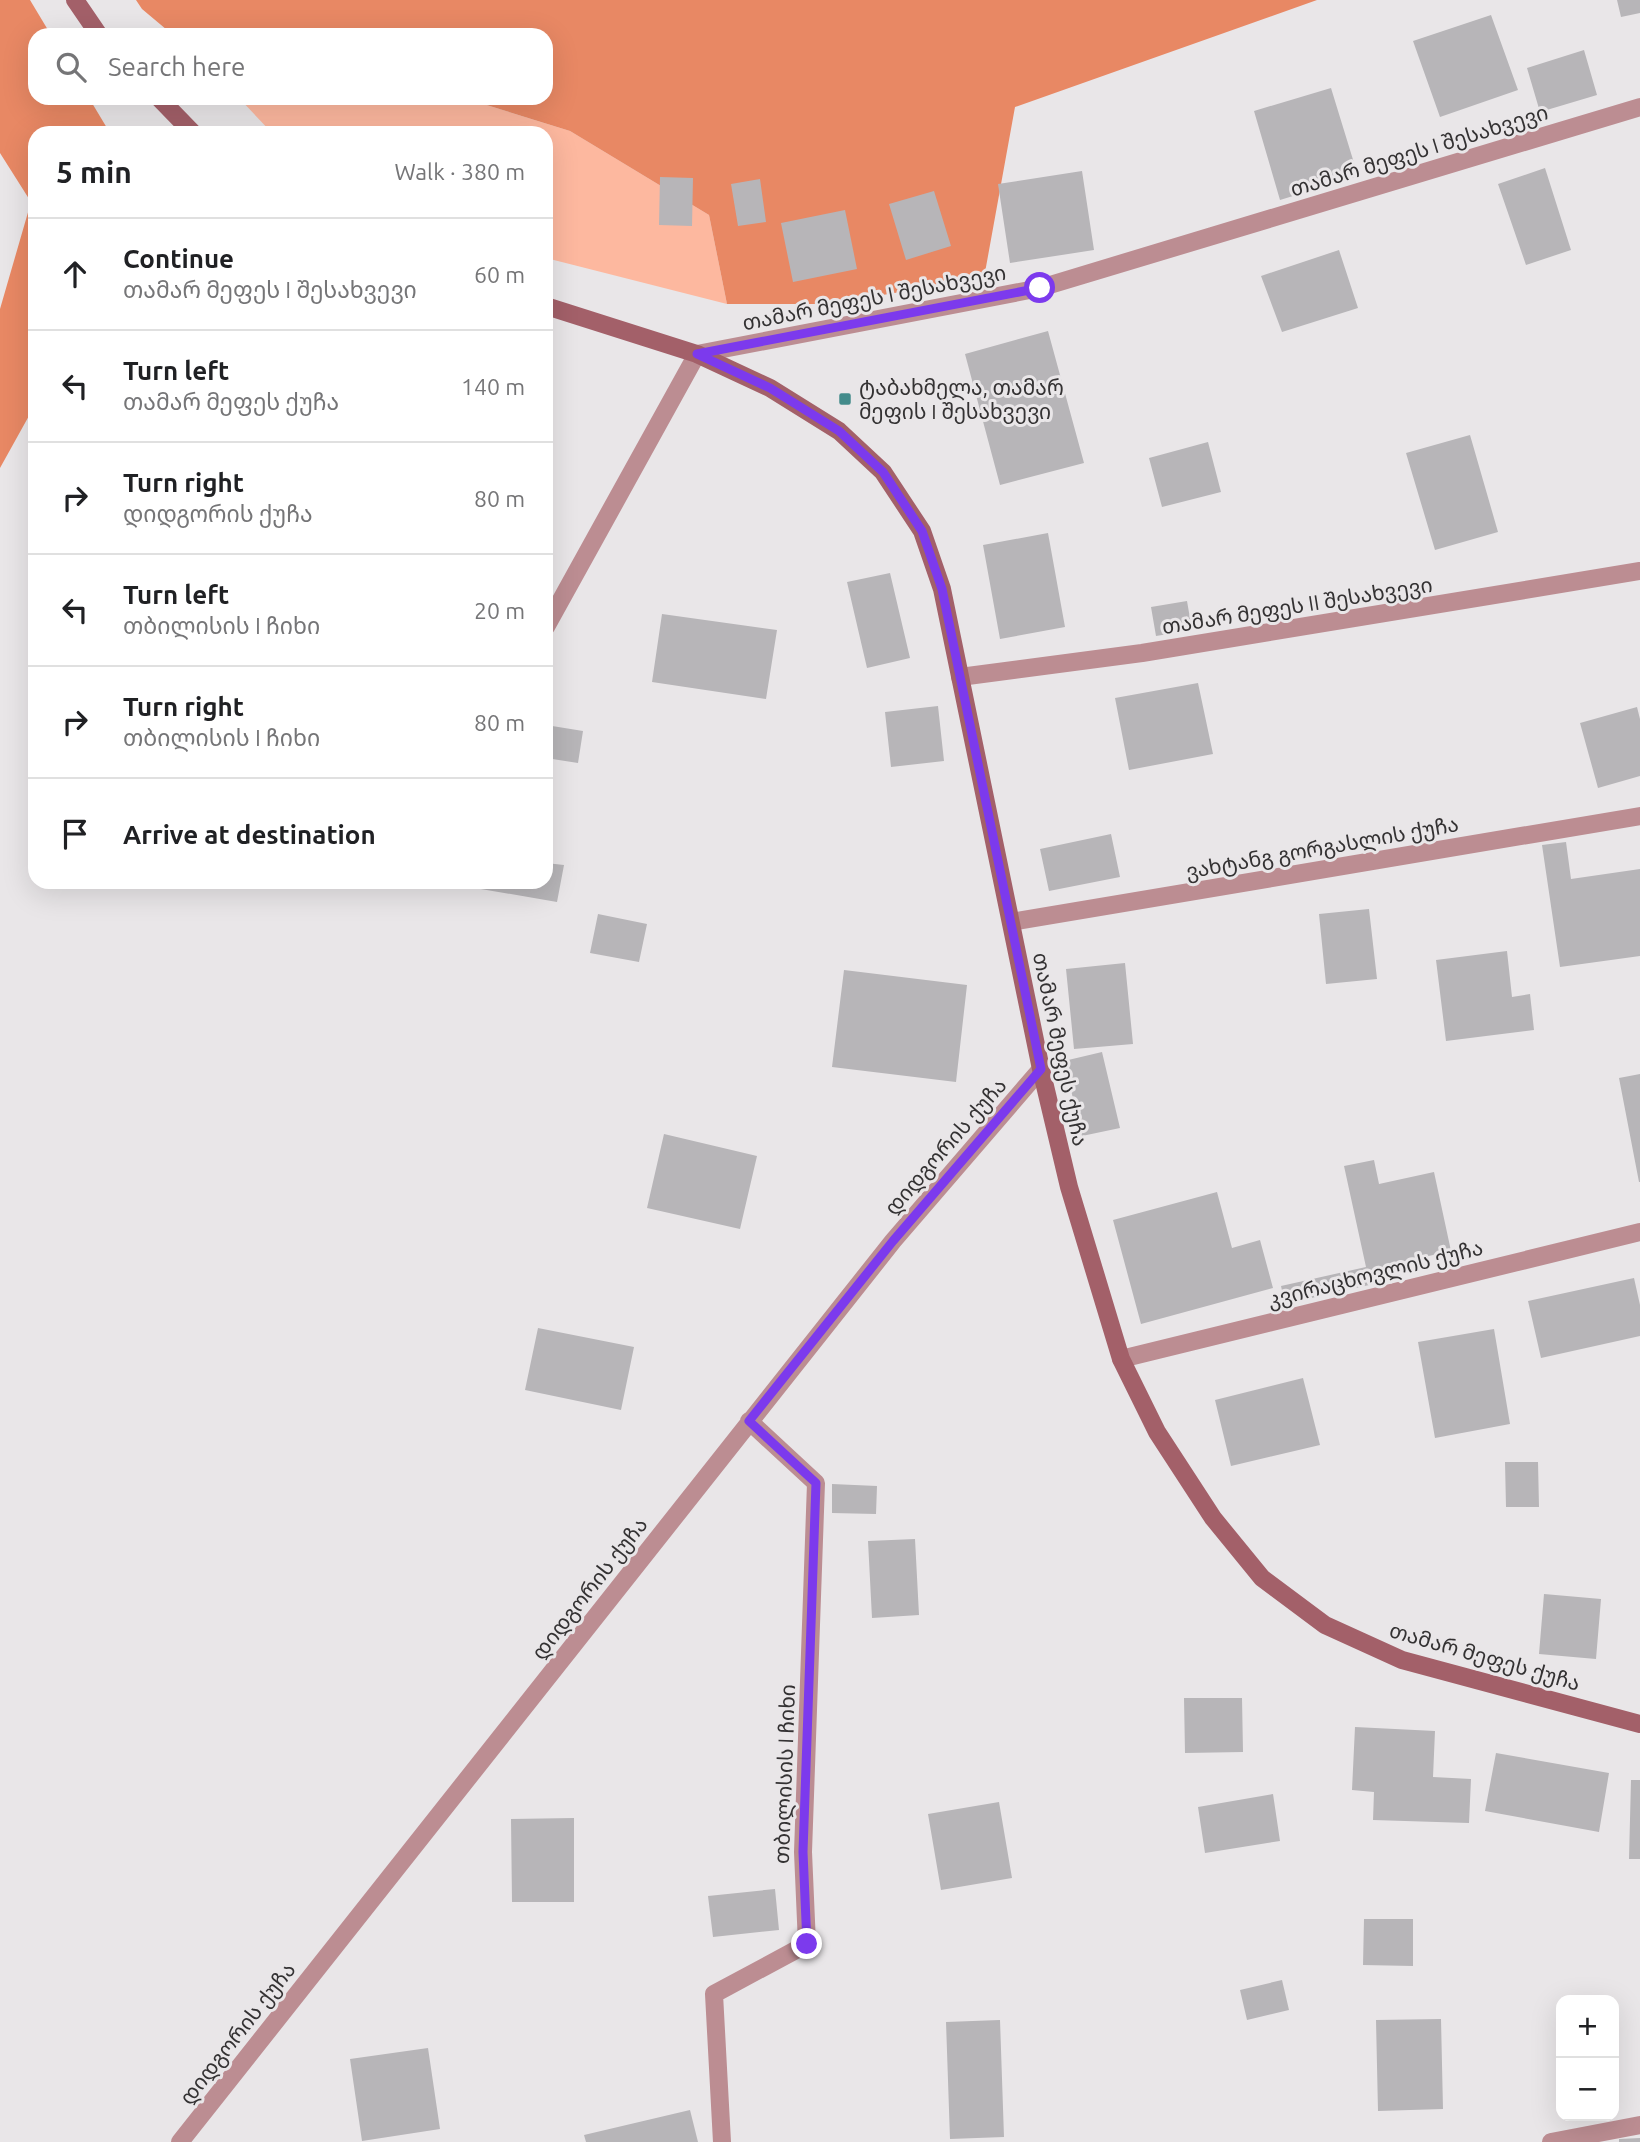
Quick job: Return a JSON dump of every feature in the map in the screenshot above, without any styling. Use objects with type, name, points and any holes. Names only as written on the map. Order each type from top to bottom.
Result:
[{"type":"street","points":[[75,0],[94,28]]},
{"type":"street","points":[[166,105],[186,126]]},
{"type":"street","name":"თამარ მეფეს I შესახვევი","points":[[697,354],[1040,288],[1640,107]]},
{"type":"street","name":"თამარ მეფეს ქუჩა","points":[[553,308],[697,354],[770,388],[839,431],[883,472],[922,531],[942,589],[1041,1069],[1069,1187],[1121,1359],[1157,1432],[1213,1518],[1262,1578],[1325,1625],[1402,1660],[1637,1721]]},
{"type":"street","points":[[553,614],[697,354]]},
{"type":"street","name":"თამარ მეფეს II შესახვევი","points":[[960,677],[1142,653],[1640,571]]},
{"type":"street","name":"ვახტანგ გორგასლის ქუჩა","points":[[1011,922],[1640,817]]},
{"type":"street","name":"დიდგორის ქუჩა","points":[[180,2142],[893,1241],[1041,1069]]},
{"type":"street","name":"კვირაცხოვლის ქუჩა","points":[[1121,1359],[1640,1232]]},
{"type":"street","name":"თბილისის I ჩიხი","points":[[722,2142],[714,1994],[807,1944],[803,1852],[816,1483],[749,1421]]},
{"type":"street","points":[[1552,2142],[1640,2125]]},
{"type":"shaded area","points":[[0,0],[30,0],[47,28],[28,28],[28,105],[93,105],[106,126],[28,126],[28,197],[0,153]]},
{"type":"shaded area","points":[[136,0],[1317,0],[1015,107],[984,278],[829,304],[727,304],[709,215],[570,131],[486,105],[553,105],[553,28],[165,28],[142,9]]},
{"type":"shaded area","points":[[246,105],[486,105],[570,131],[709,215],[727,304],[553,260],[553,126],[265,126]]},
{"type":"shaded area","points":[[28,212],[28,418],[0,468],[0,309]]},
{"type":"building","points":[[1617,0],[1640,0],[1640,13],[1621,17]]},
{"type":"building","points":[[1491,15],[1518,90],[1440,117],[1413,41]]},
{"type":"building","points":[[1584,50],[1597,95],[1540,112],[1527,68]]},
{"type":"building","points":[[1331,88],[1358,176],[1280,200],[1254,111]]},
{"type":"building","points":[[1545,168],[1571,250],[1526,265],[1498,184]]},
{"type":"building","points":[[1082,171],[1094,250],[1010,263],[998,184]]},
{"type":"building","points":[[660,177],[693,178],[692,226],[659,225]]},
{"type":"building","points":[[760,179],[766,222],[738,226],[731,184]]},
{"type":"building","points":[[934,191],[951,246],[906,260],[889,204]]},
{"type":"building","points":[[845,210],[857,269],[793,282],[781,223]]},
{"type":"building","points":[[1339,250],[1358,308],[1282,332],[1261,276]]},
{"type":"building","points":[[1048,331],[1084,463],[1000,485],[965,354]]},
{"type":"building","points":[[1470,435],[1498,532],[1435,550],[1406,453]]},
{"type":"building","points":[[1208,442],[1221,492],[1162,507],[1149,458]]},
{"type":"building","points":[[1048,533],[1065,627],[1000,639],[983,545]]},
{"type":"building","points":[[890,573],[910,658],[867,668],[847,582]]},
{"type":"building","points":[[1187,601],[1192,630],[1156,636],[1151,607]]},
{"type":"building","points":[[662,614],[777,630],[766,699],[652,682]]},
{"type":"building","points":[[1198,683],[1213,754],[1129,770],[1115,698]]},
{"type":"building","points":[[938,706],[944,761],[891,767],[885,712]]},
{"type":"building","points":[[1637,707],[1640,719],[1640,776],[1598,788],[1580,723]]},
{"type":"building","points":[[553,726],[583,731],[578,763],[553,759]]},
{"type":"building","points":[[1111,834],[1120,877],[1049,891],[1040,849]]},
{"type":"building","points":[[1566,842],[1571,879],[1640,869],[1640,956],[1560,967],[1542,845]]},
{"type":"building","points":[[553,864],[564,865],[557,902],[481,889],[553,889]]},
{"type":"building","points":[[1369,909],[1377,979],[1326,984],[1319,914]]},
{"type":"building","points":[[598,914],[647,924],[639,962],[590,953]]},
{"type":"building","points":[[1507,951],[1512,997],[1530,994],[1534,1030],[1446,1041],[1436,960]]},
{"type":"building","points":[[1125,963],[1133,1044],[1074,1049],[1066,969]]},
{"type":"building","points":[[844,970],[967,985],[956,1082],[832,1067]]},
{"type":"building","points":[[1102,1052],[1120,1128],[1082,1136],[1064,1061]]},
{"type":"building","points":[[1640,1074],[1640,1182],[1639,1182],[1619,1078]]},
{"type":"building","points":[[664,1134],[757,1156],[740,1229],[647,1208]]},
{"type":"building","points":[[1374,1160],[1379,1184],[1434,1172],[1451,1251],[1397,1263],[1400,1278],[1285,1304],[1281,1286],[1366,1267],[1344,1166]]},
{"type":"building","points":[[1217,1192],[1232,1248],[1260,1240],[1273,1288],[1141,1324],[1113,1220]]},
{"type":"building","points":[[1634,1278],[1640,1305],[1640,1336],[1541,1358],[1528,1301]]},
{"type":"building","points":[[538,1328],[634,1347],[621,1410],[525,1390]]},
{"type":"building","points":[[1494,1329],[1510,1424],[1435,1438],[1418,1342]]},
{"type":"building","points":[[1303,1378],[1320,1445],[1231,1466],[1215,1400]]},
{"type":"building","points":[[1505,1462],[1538,1462],[1539,1507],[1506,1507]]},
{"type":"building","points":[[832,1484],[877,1486],[876,1514],[832,1513]]},
{"type":"building","points":[[915,1539],[919,1615],[872,1618],[868,1541]]},
{"type":"building","points":[[1544,1594],[1601,1599],[1596,1659],[1539,1654]]},
{"type":"building","points":[[1184,1698],[1242,1698],[1243,1752],[1185,1753]]},
{"type":"building","points":[[1355,1727],[1435,1731],[1433,1777],[1471,1779],[1469,1823],[1373,1820],[1374,1792],[1352,1790]]},
{"type":"building","points":[[1496,1753],[1609,1773],[1599,1832],[1485,1811]]},
{"type":"building","points":[[1631,1780],[1640,1780],[1640,1859],[1629,1859]]},
{"type":"building","points":[[1273,1794],[1280,1841],[1205,1853],[1198,1807]]},
{"type":"building","points":[[999,1802],[1012,1878],[941,1890],[928,1814]]},
{"type":"building","points":[[574,1818],[574,1902],[512,1902],[511,1819]]},
{"type":"building","points":[[775,1889],[779,1930],[713,1937],[708,1896]]},
{"type":"building","points":[[1364,1919],[1413,1919],[1413,1966],[1363,1965]]},
{"type":"building","points":[[1282,1980],[1289,2010],[1247,2020],[1240,1990]]},
{"type":"building","points":[[1441,2019],[1443,2109],[1378,2111],[1376,2020]]},
{"type":"building","points":[[1000,2020],[1004,2137],[950,2139],[946,2022]]},
{"type":"building","points":[[428,2048],[440,2129],[362,2141],[350,2059]]},
{"type":"building","points":[[690,2110],[698,2142],[586,2142],[584,2135]]},
{"type":"building","points":[[1640,2138],[1640,2142],[1619,2142],[1619,2139]]},
{"type":"place","name":"ტაბახმელა, თამარ მეფის I შესახვევი","points":[[845,399]]},
{"type":"route","points":[[807,1944],[803,1852],[816,1483],[749,1421],[893,1241],[1041,1069],[942,589],[922,531],[883,472],[839,431],[770,388],[697,354],[1040,288]]}]
